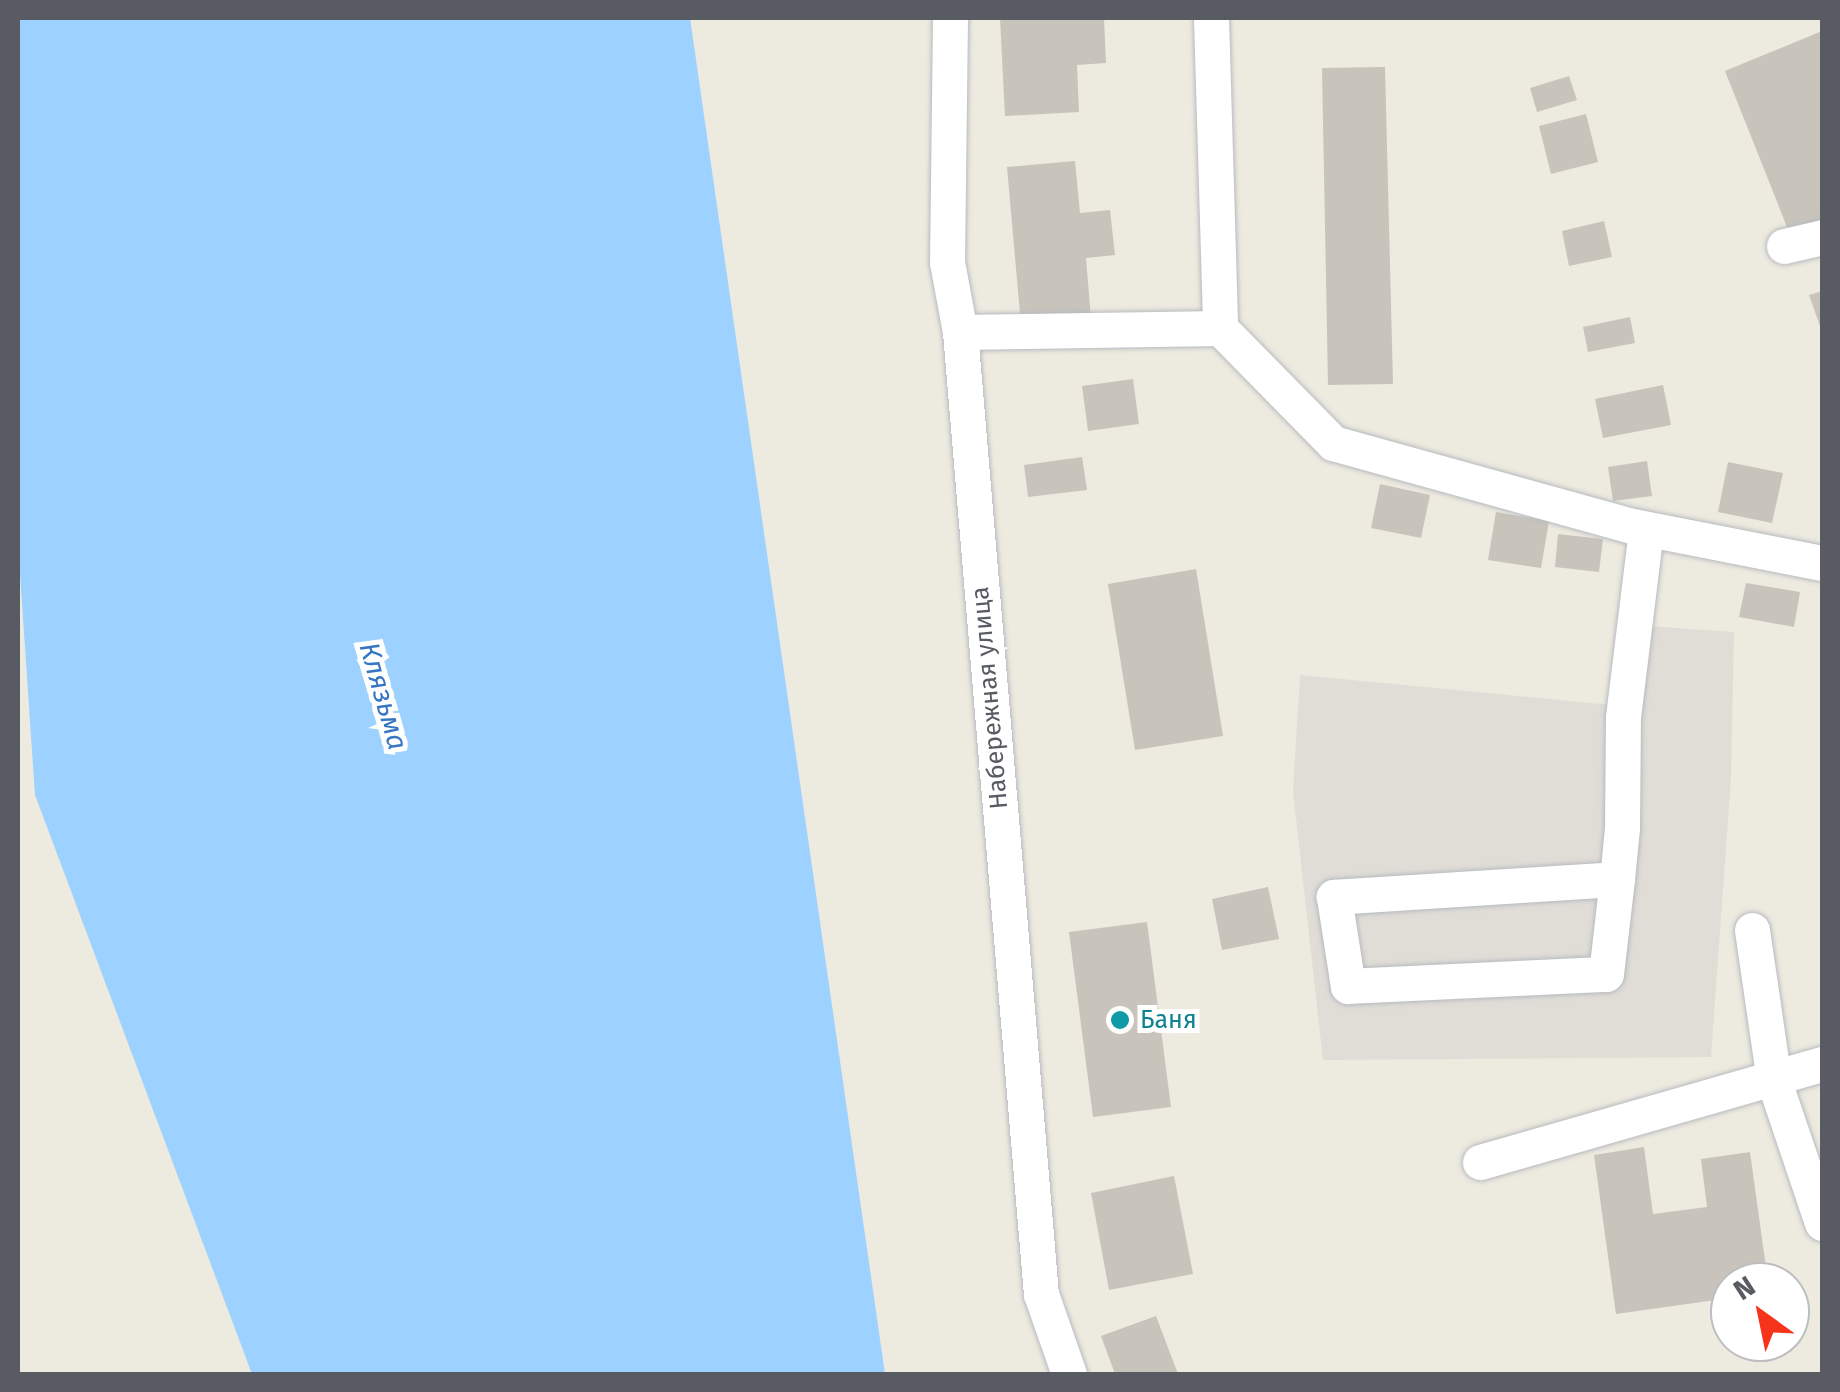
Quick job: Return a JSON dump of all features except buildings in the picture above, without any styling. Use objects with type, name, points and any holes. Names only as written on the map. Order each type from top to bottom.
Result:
[{"type":"street","name":"Набережная улица","points":[[950,18],[947,262],[960,332],[1041,1294],[1069,1374]]},
{"type":"street","points":[[1212,18],[1220,328],[1333,444],[1646,528],[1822,563]]},
{"type":"street","points":[[1784,246],[1822,237]]},
{"type":"street","points":[[960,332],[1220,328]]},
{"type":"street","points":[[1617,878],[1334,897],[1348,986],[1606,974],[1617,878],[1623,717],[1646,528]]},
{"type":"street","points":[[1752,930],[1774,1081],[1822,1224]]},
{"type":"street","points":[[1480,1162],[1774,1081],[1822,1064]]},
{"type":"shaded area","points":[[1617,624],[1734,632],[1731,778],[1711,1057],[1323,1060],[1293,791],[1300,675],[1611,705]]},
{"type":"water","name":"Клязьма","points":[[18,18],[690,18],[885,1374],[252,1374],[35,795],[18,544]]},
{"type":"place","name":"Баня","points":[[1120,1020]]}]
